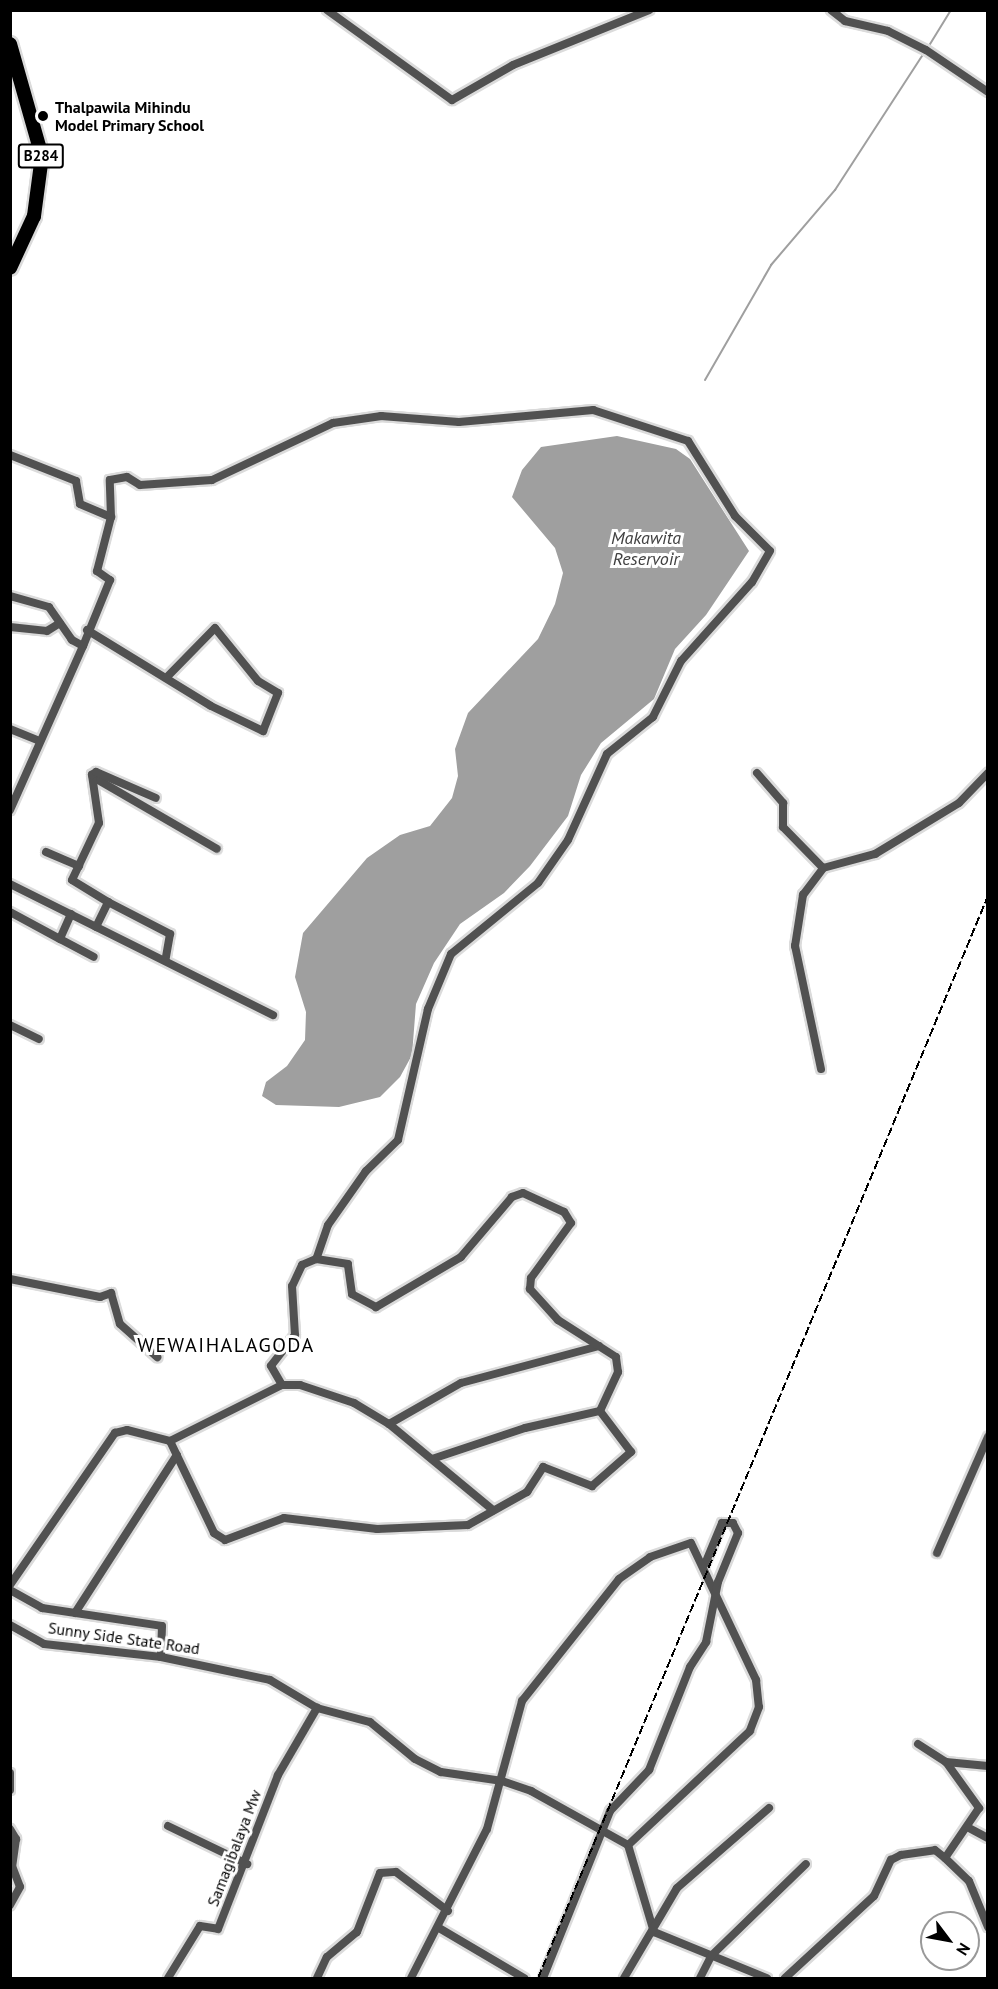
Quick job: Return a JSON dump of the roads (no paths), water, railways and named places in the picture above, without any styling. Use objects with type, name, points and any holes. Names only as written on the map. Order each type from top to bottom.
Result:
[{"type":"main road","name":"B284","points":[[10,44],[42,156],[34,216],[10,268]]},
{"type":"street","points":[[327,10],[452,100],[513,65],[649,10]]},
{"type":"street","points":[[831,10],[845,21],[888,31],[926,50],[987,92]]},
{"type":"street","points":[[10,810],[110,580],[97,571],[111,517],[110,480],[127,477],[140,485],[212,480],[333,423],[381,416],[459,422],[593,411],[688,441],[735,516],[770,551],[752,582],[681,661],[653,717],[607,754],[568,840],[538,883],[451,954],[428,1009],[398,1140],[366,1171],[328,1225],[316,1259],[295,1275],[295,1335],[271,1366],[282,1385]]},
{"type":"street","points":[[10,455],[76,481],[80,504],[111,517]]},
{"type":"street","points":[[10,596],[49,607],[60,623],[83,646]]},
{"type":"street","points":[[10,627],[47,631],[60,623]]},
{"type":"street","points":[[87,630],[211,706],[263,731],[278,693],[258,681],[214,628],[166,678]]},
{"type":"street","points":[[10,729],[39,741]]},
{"type":"street","points":[[156,798],[96,772],[93,777],[99,823],[79,866],[74,886],[170,934],[165,961]]},
{"type":"street","points":[[758,773],[783,804],[783,827],[823,868]]},
{"type":"street","points":[[821,1069],[795,936],[803,895],[823,868],[874,854],[959,803],[987,773]]},
{"type":"street","points":[[93,777],[217,849]]},
{"type":"street","points":[[46,852],[79,866]]},
{"type":"street","points":[[10,884],[273,1015]]},
{"type":"street","points":[[96,927],[108,902]]},
{"type":"street","points":[[10,912],[94,957]]},
{"type":"street","points":[[60,939],[71,914]]},
{"type":"street","points":[[10,1025],[39,1039]]},
{"type":"street","points":[[316,1259],[348,1264],[352,1294],[376,1307],[461,1257],[512,1197],[523,1193],[564,1212],[571,1223],[531,1278],[535,1299],[599,1346],[620,1365],[600,1411]]},
{"type":"street","points":[[10,1279],[89,1295],[111,1293],[120,1323],[158,1357]]},
{"type":"street","points":[[389,1424],[461,1383],[599,1346]]},
{"type":"street","points":[[10,1585],[115,1433],[127,1430],[170,1441],[282,1385],[300,1385],[354,1403],[389,1424],[493,1510]]},
{"type":"street","points":[[432,1459],[525,1428],[600,1411]]},
{"type":"street","points":[[170,1441],[214,1533],[225,1540],[284,1518],[419,1530],[468,1525],[527,1492],[543,1467],[592,1486],[627,1460],[631,1452],[600,1411]]},
{"type":"street","points":[[937,1553],[987,1437]]},
{"type":"street","points":[[75,1613],[177,1455]]},
{"type":"street","points":[[543,1978],[614,1804],[642,1779],[663,1743],[690,1667],[714,1623],[716,1589],[738,1533],[733,1523],[722,1523],[705,1564]]},
{"type":"street","points":[[411,1978],[487,1829],[522,1701],[619,1579],[650,1557],[691,1543],[705,1564],[756,1680],[759,1707],[750,1731],[628,1845],[654,1932]]},
{"type":"street","points":[[10,1590],[42,1608],[162,1626],[161,1657]]},
{"type":"street","name":"Sunny Side State Road","points":[[10,1625],[44,1644],[161,1657],[270,1680],[316,1708],[370,1722],[415,1759],[441,1772],[502,1780],[628,1845]]},
{"type":"street","name":"Samagibalaya Mw","points":[[168,1978],[200,1926],[218,1929],[247,1864],[278,1775],[316,1708]]},
{"type":"street","points":[[918,1744],[946,1762],[979,1808],[969,1828],[945,1858]]},
{"type":"street","points":[[946,1762],[987,1766]]},
{"type":"street","points":[[10,1773],[10,1790]]},
{"type":"street","points":[[624,1978],[654,1932],[658,1916],[677,1888],[769,1808]]},
{"type":"street","points":[[168,1826],[247,1864]]},
{"type":"street","points":[[969,1828],[987,1838]]},
{"type":"street","points":[[10,1829],[16,1839],[12,1866],[20,1887],[10,1905]]},
{"type":"street","points":[[785,1978],[874,1896],[891,1860],[935,1850],[969,1881],[987,1927]]},
{"type":"street","points":[[700,1978],[711,1956],[806,1864]]},
{"type":"street","points":[[317,1978],[327,1957],[357,1932],[380,1873],[396,1872],[447,1911]]},
{"type":"street","points":[[438,1928],[524,1978]]},
{"type":"street","points":[[654,1932],[767,1978]]},
{"type":"water","name":"Makawita Reservoir","points":[[617,436],[676,449],[690,459],[749,551],[706,615],[675,649],[654,699],[601,743],[581,775],[568,816],[530,866],[504,893],[460,924],[434,963],[416,1004],[412,1055],[400,1077],[380,1097],[339,1107],[276,1105],[262,1096],[266,1082],[287,1066],[305,1040],[306,1012],[295,977],[303,933],[367,858],[400,835],[430,826],[452,798],[458,776],[455,749],[468,713],[538,639],[555,604],[563,573],[555,548],[512,497],[522,470],[541,447]]},
{"type":"waterway","points":[[927,49],[951,10]]},
{"type":"waterway","points":[[705,380],[771,265],[835,190],[924,53]]},
{"type":"railway","points":[[538,1978],[988,896]]},
{"type":"place","name":"Thalpawila Mihindu Model Primary School","points":[[43,116]]},
{"type":"district","name":"WEWAIHALAGODA","points":[[226,1345]]}]
